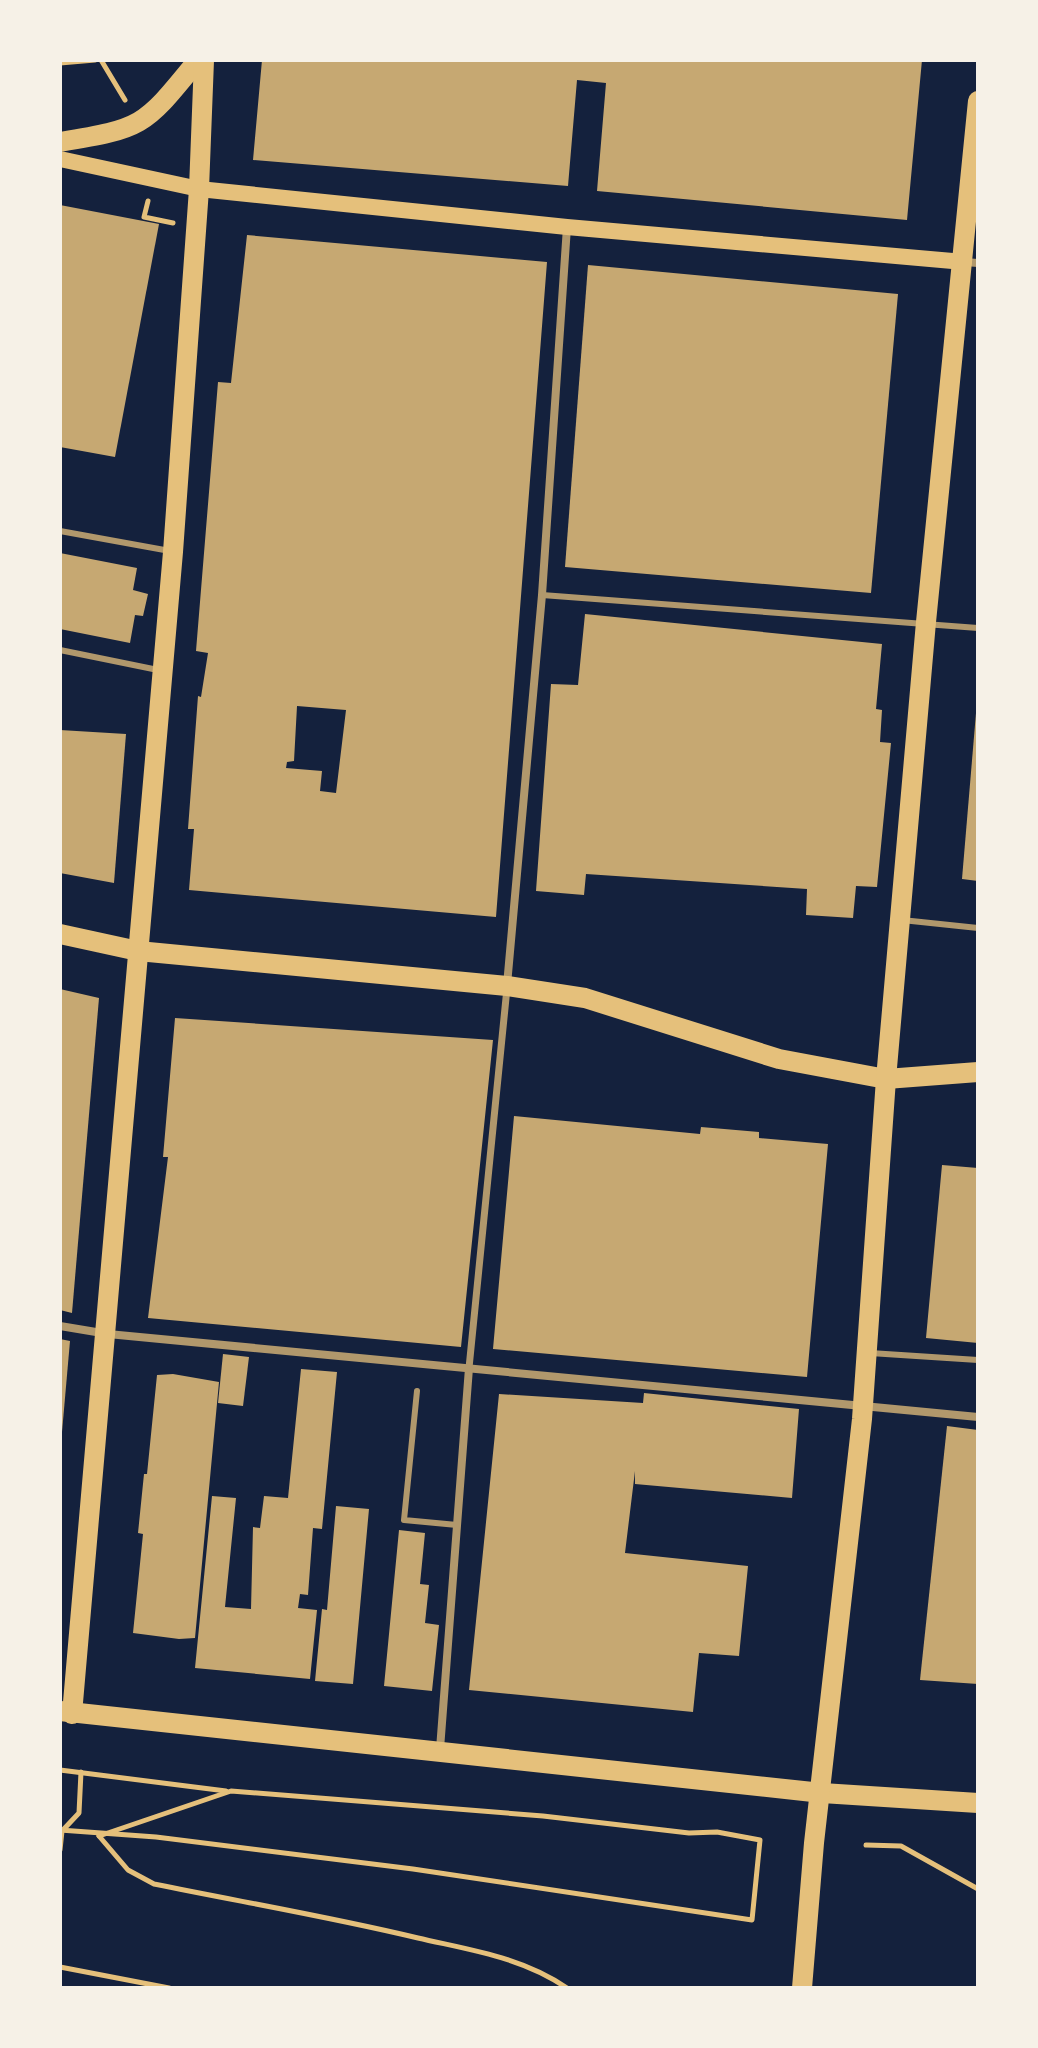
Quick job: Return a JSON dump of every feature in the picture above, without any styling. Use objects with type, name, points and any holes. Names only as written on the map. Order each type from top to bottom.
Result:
[{"type":"main road","points":[[60,142],[125,131],[139,124],[154,113],[201,60]]},
{"type":"main road","points":[[201,60],[199,189],[173,552],[108,1334],[66,1712],[440,1749],[822,1793],[978,1803]]},
{"type":"main road","points":[[802,1988],[814,1843],[863,1405],[886,1079],[926,622],[971,262],[978,101]]},
{"type":"main road","points":[[60,159],[199,189],[567,227],[971,262]]},
{"type":"main road","points":[[60,934],[138,951],[507,986],[585,998],[779,1059],[886,1079],[978,1072]]},
{"type":"street","points":[[440,1749],[469,1368],[542,595],[567,227]]},
{"type":"street","points":[[60,1326],[108,1334],[978,1417]]},
{"type":"lane","points":[[60,531],[173,552]]},
{"type":"lane","points":[[542,595],[978,628]]},
{"type":"lane","points":[[60,650],[163,671]]},
{"type":"lane","points":[[902,920],[978,928]]},
{"type":"lane","points":[[867,1352],[978,1360]]},
{"type":"lane","points":[[417,1391],[404,1520],[457,1525]]},
{"type":"path","points":[[60,63],[98,60],[117,84]]},
{"type":"path","points":[[60,1770],[231,1791],[543,1816],[689,1833],[717,1832],[760,1840],[752,1920],[413,1869],[156,1837],[99,1836],[61,1829]]},
{"type":"path","points":[[60,1850],[61,1829],[79,1813],[81,1772]]},
{"type":"path","points":[[99,1836],[231,1791]]},
{"type":"path","points":[[99,1836],[128,1870],[154,1884],[364,1925],[511,1959],[545,1973],[567,1988]]},
{"type":"path","points":[[866,1845],[901,1846],[978,1889]]},
{"type":"path","points":[[60,1967],[169,1988]]},
{"type":"building","points":[[262,60],[922,60],[907,220],[597,191],[606,83],[577,80],[568,186],[253,160]]},
{"type":"building","points":[[60,205],[159,224],[115,457],[60,447]]},
{"type":"building","points":[[247,235],[547,262],[496,917],[189,890],[194,829],[188,829],[198,696],[201,697],[208,653],[196,651],[218,382],[231,383]],"holes":[[[297,706],[346,710],[336,793],[320,791],[322,771],[286,768],[287,762],[294,761]]]},
{"type":"building","points":[[588,265],[898,294],[871,593],[565,567]]},
{"type":"building","points":[[60,553],[137,568],[133,590],[148,594],[143,616],[135,615],[130,643],[60,629]]},
{"type":"building","points":[[585,614],[882,644],[876,709],[882,710],[880,742],[891,743],[877,887],[856,886],[853,918],[806,915],[807,889],[586,874],[584,895],[536,891],[551,684],[578,685]]},
{"type":"building","points":[[978,713],[978,881],[962,879]]},
{"type":"building","points":[[60,730],[126,734],[114,883],[60,873]]},
{"type":"building","points":[[60,989],[99,998],[72,1313],[60,1310]]},
{"type":"building","points":[[175,1018],[493,1040],[461,1347],[148,1318],[168,1157],[163,1157]]},
{"type":"building","points":[[514,1116],[700,1134],[701,1127],[759,1132],[759,1138],[828,1144],[807,1377],[493,1349]]},
{"type":"building","points":[[942,1165],[978,1168],[978,1343],[926,1338]]},
{"type":"building","points":[[60,1339],[70,1341],[62,1432],[60,1432]]},
{"type":"building","points":[[223,1354],[249,1357],[243,1406],[218,1403]]},
{"type":"building","points":[[301,1369],[337,1372],[322,1529],[313,1528],[308,1595],[300,1594],[298,1608],[317,1610],[310,1679],[195,1668],[212,1496],[236,1498],[225,1607],[251,1609],[253,1527],[260,1528],[264,1496],[288,1498]]},
{"type":"building","points":[[173,1374],[219,1382],[195,1638],[179,1639],[133,1633],[143,1534],[138,1533],[157,1375]]},
{"type":"building","points":[[644,1393],[799,1409],[792,1498],[635,1484],[635,1471],[625,1553],[748,1566],[739,1656],[699,1653],[693,1712],[469,1690],[499,1394],[643,1403]]},
{"type":"building","points":[[947,1426],[978,1430],[978,1684],[920,1680]]},
{"type":"building","points":[[336,1506],[369,1509],[353,1684],[315,1681],[322,1609],[327,1610]]},
{"type":"building","points":[[399,1530],[425,1533],[420,1584],[429,1585],[425,1623],[439,1625],[432,1691],[384,1686]]}]
